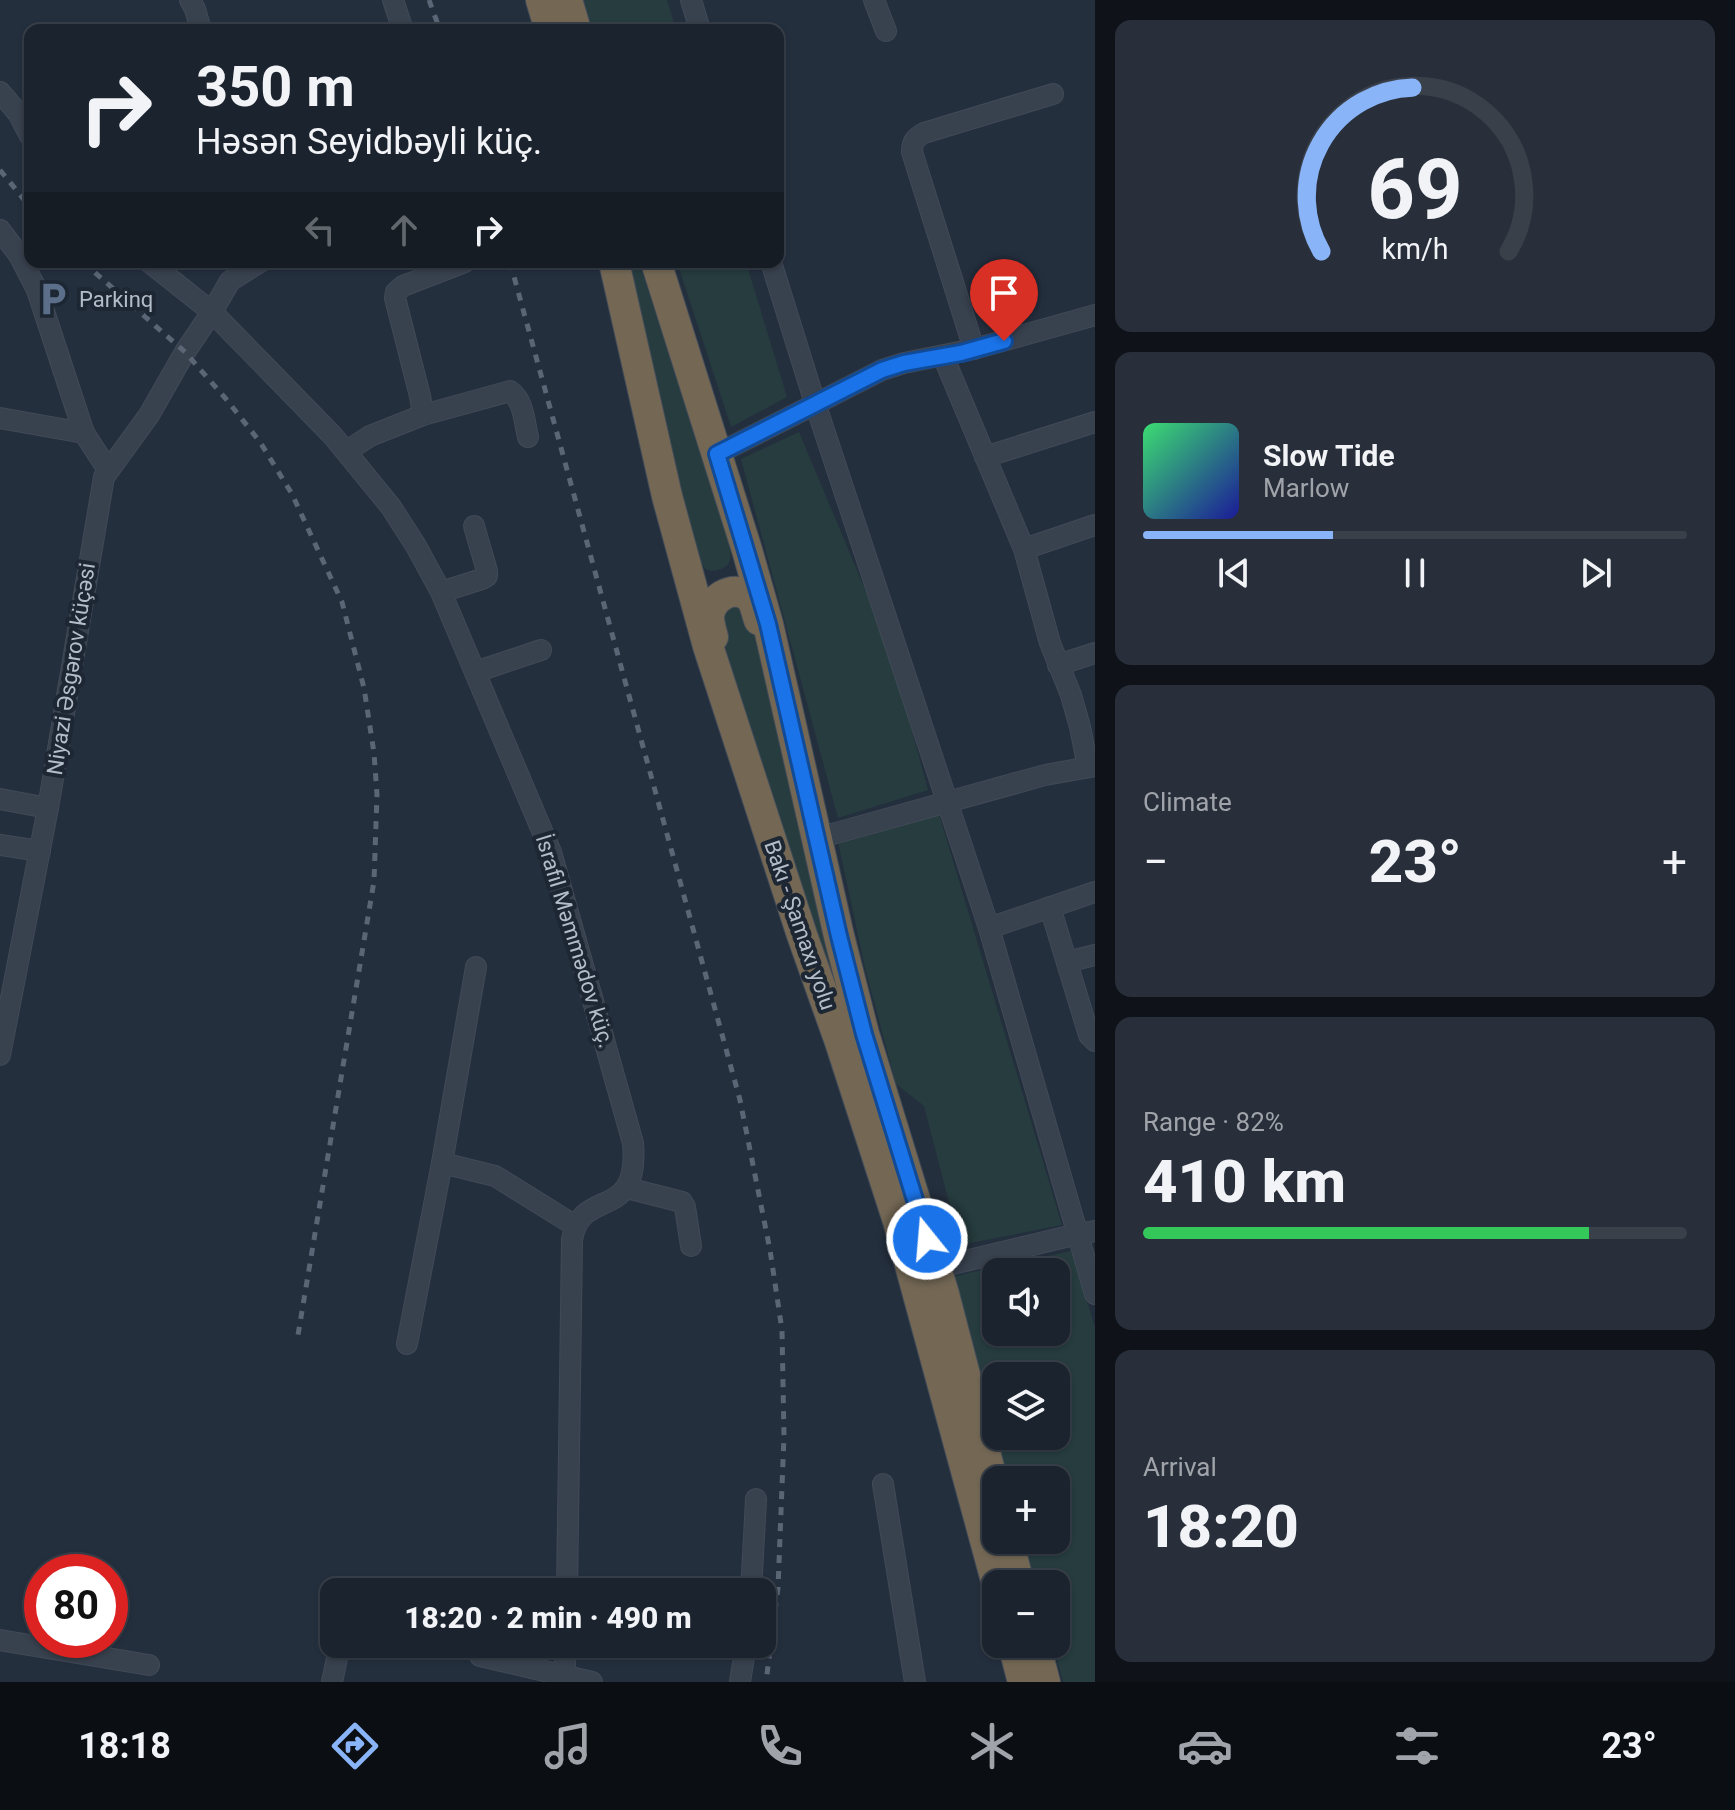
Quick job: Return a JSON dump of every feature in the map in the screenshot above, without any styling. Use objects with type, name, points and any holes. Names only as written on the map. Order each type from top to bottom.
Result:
[{"type":"highway","points":[[541,0],[548,24]]},
{"type":"highway","points":[[567,0],[574,24]]},
{"type":"highway","name":"Bakı - Şamaxı yolu","points":[[615,268],[667,496],[708,646],[898,1221],[993,1570]]},
{"type":"highway","name":"Bakı - Şamaxı yolu","points":[[658,268],[768,624],[864,1034],[936,1268],[989,1466]]},
{"type":"highway","points":[[667,496],[696,571],[703,579],[724,579],[737,569],[738,561],[721,466]]},
{"type":"highway","points":[[729,712],[709,616],[715,601],[729,593],[748,596],[753,603],[787,701]]},
{"type":"highway","points":[[1017,1658],[1023,1682]]},
{"type":"highway","points":[[1039,1658],[1045,1682]]},
{"type":"street","points":[[190,0],[199,24]]},
{"type":"street","points":[[393,0],[401,24]]},
{"type":"street","points":[[691,0],[698,24]]},
{"type":"street","points":[[874,0],[886,31]]},
{"type":"street","points":[[0,92],[24,124]]},
{"type":"street","points":[[974,349],[912,144],[916,137],[924,133],[1053,94]]},
{"type":"street","points":[[0,230],[24,265]]},
{"type":"street","points":[[26,268],[37,290],[84,433],[108,470]]},
{"type":"street","name":"İsrafil Məmmədov küç.","points":[[157,268],[212,312],[347,451],[391,507],[441,592],[558,873],[633,1143],[633,1175],[627,1188]]},
{"type":"street","points":[[423,415],[396,292],[403,286],[450,268]]},
{"type":"street","points":[[773,268],[1086,1232],[1095,1294]]},
{"type":"street","name":"Niyazi Əsgərov küçəsi","points":[[0,1055],[48,808],[101,489],[108,470],[149,415],[212,312],[233,271]]},
{"type":"street","points":[[721,466],[815,403],[882,370],[974,349],[1095,315]]},
{"type":"street","points":[[818,838],[1045,775],[1091,766],[1074,706],[1050,643],[1024,549],[943,356]]},
{"type":"street","points":[[347,451],[370,436],[423,415],[510,391],[520,401],[528,437]]},
{"type":"street","points":[[0,418],[84,433]]},
{"type":"street","points":[[985,457],[1095,422]]},
{"type":"street","points":[[1024,549],[1095,525]]},
{"type":"street","points":[[441,592],[487,576],[474,526]]},
{"type":"street","points":[[475,672],[541,650]]},
{"type":"street","points":[[1058,665],[1095,653]]},
{"type":"street","points":[[0,799],[48,808]]},
{"type":"street","points":[[0,845],[40,851]]},
{"type":"street","points":[[989,928],[1095,892]]},
{"type":"street","points":[[1050,907],[1089,1035],[1095,1041]]},
{"type":"street","points":[[1067,962],[1095,955]]},
{"type":"street","points":[[407,1344],[476,967]]},
{"type":"street","points":[[442,1163],[495,1176],[574,1225]]},
{"type":"street","points":[[567,1578],[574,1225],[593,1208],[618,1198],[627,1188],[682,1202],[691,1246]]},
{"type":"street","points":[[936,1268],[1086,1232]]},
{"type":"street","points":[[883,1484],[915,1682]]},
{"type":"street","points":[[752,1578],[756,1499]]},
{"type":"street","points":[[0,1640],[149,1665]]},
{"type":"street","points":[[332,1682],[337,1658]]},
{"type":"street","points":[[488,1658],[592,1682]]},
{"type":"street","points":[[564,1678],[565,1658]]},
{"type":"street","points":[[740,1682],[744,1658]]},
{"type":"green space","points":[[582,0],[667,0],[674,24],[591,24]]},
{"type":"green space","points":[[628,268],[641,268],[728,540],[729,563],[711,571],[698,559]]},
{"type":"green space","points":[[679,268],[748,268],[787,397],[731,427]]},
{"type":"green space","points":[[799,432],[890,649],[928,790],[838,818],[741,459]]},
{"type":"green space","points":[[735,602],[753,622],[847,1029],[718,628],[727,604]]},
{"type":"green space","points":[[939,814],[1062,1225],[960,1245],[924,1106],[896,1084],[865,968],[838,842]]},
{"type":"green space","points":[[1071,1251],[1095,1327],[1095,1682],[1063,1682],[1057,1658],[1070,1658],[1070,1570],[1032,1570],[1027,1554],[1070,1554],[1070,1466],[1003,1466],[999,1450],[1070,1450],[1070,1362],[982,1362],[982,1391],[950,1277],[982,1270],[982,1346],[1070,1346],[1070,1258],[1038,1258]]},
{"type":"railway","points":[[429,0],[438,24]]},
{"type":"railway","points":[[0,170],[24,200]]},
{"type":"railway","points":[[90,268],[185,352],[260,442],[292,494],[342,602],[364,688],[377,795],[374,881],[297,1341]]},
{"type":"railway","points":[[512,268],[740,1100],[770,1250],[782,1330],[784,1436],[778,1588],[766,1682]]},
{"type":"place","name":"Parkinq","points":[[53,299]]},
{"type":"route","points":[[927,1239],[864,1034],[768,624],[717,454],[882,370],[1004,341]]}]
